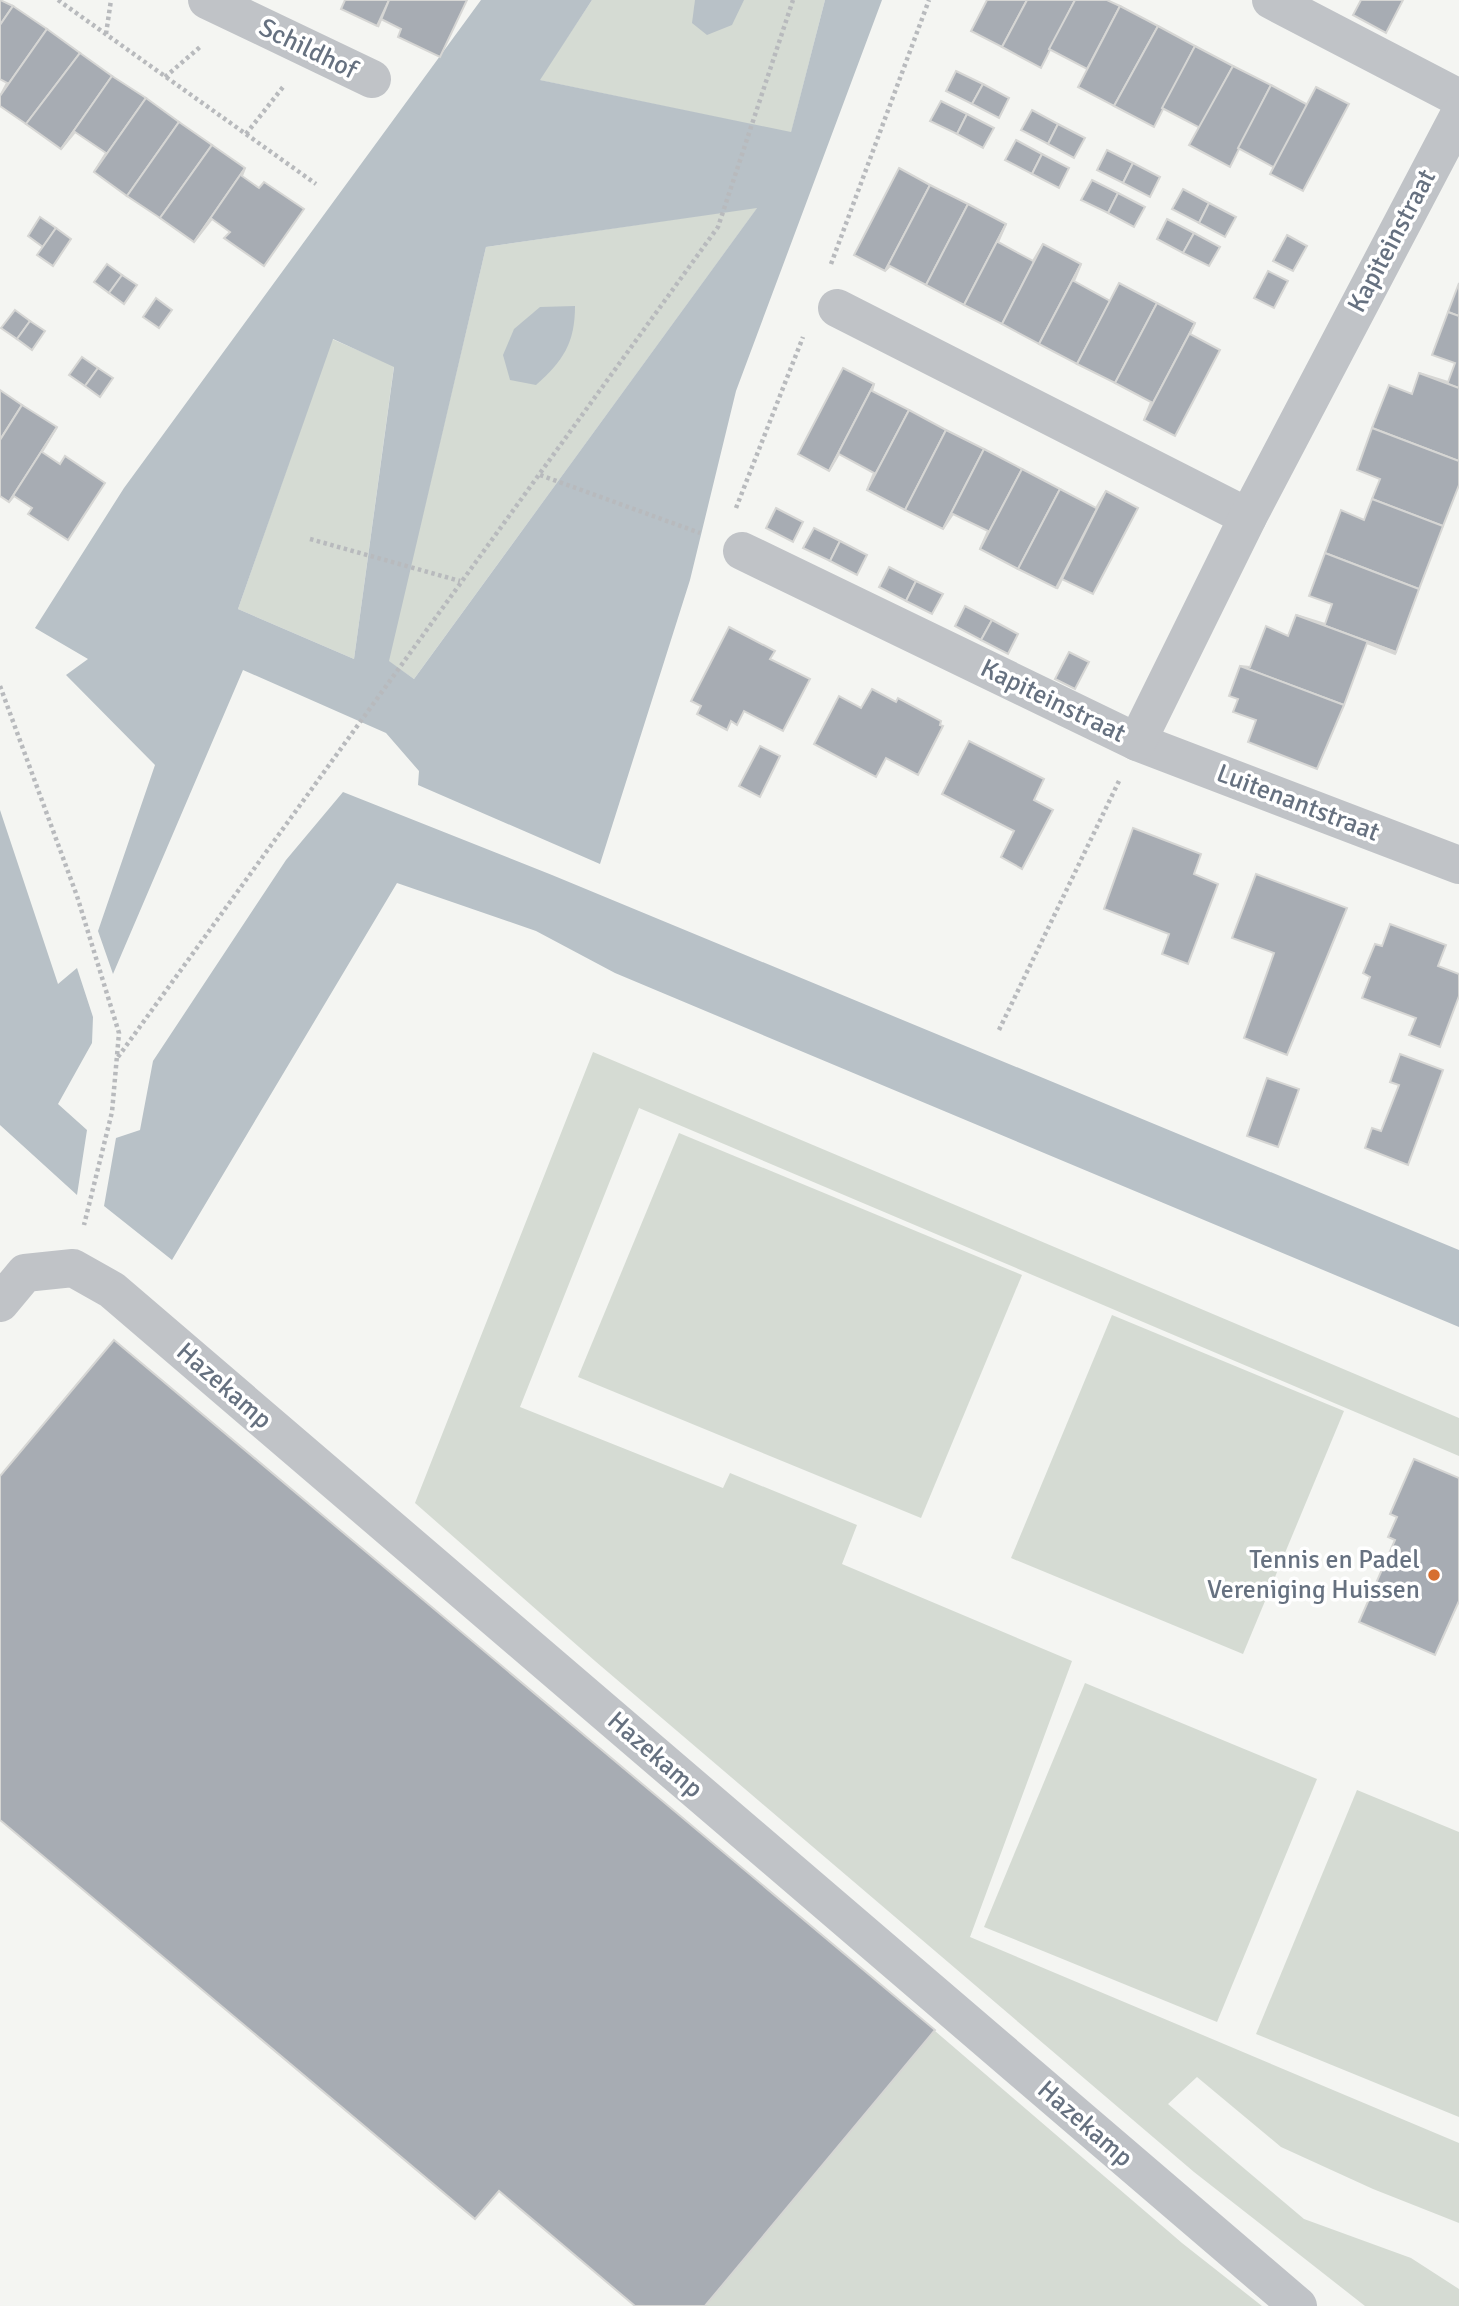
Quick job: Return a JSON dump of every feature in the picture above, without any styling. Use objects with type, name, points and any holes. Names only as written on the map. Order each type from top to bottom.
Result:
[{"type":"street","name":"Schildhof","points":[[207,0],[372,79]]},
{"type":"street","points":[[1271,0],[1459,98]]},
{"type":"street","name":"Kapiteinstraat","points":[[726,544],[1137,742],[1248,517],[1444,178],[1459,115]]},
{"type":"street","points":[[837,308],[1248,517]]},
{"type":"street","name":"Luitenantstraat","points":[[1137,742],[1459,865]]},
{"type":"street","points":[[0,1303],[25,1273],[73,1268]]},
{"type":"street","name":"Hazekamp","points":[[73,1268],[112,1290],[1298,2306]]},
{"type":"path","points":[[58,0],[316,184]]},
{"type":"path","points":[[106,34],[111,0]]},
{"type":"path","points":[[118,1058],[718,227],[793,0]]},
{"type":"path","points":[[246,134],[312,50]]},
{"type":"path","points":[[540,475],[726,544]]},
{"type":"path","points":[[310,539],[460,581]]},
{"type":"path","points":[[0,686],[78,896],[119,1033],[112,1112],[73,1268]]},
{"type":"path","points":[[999,1030],[1137,742]]},
{"type":"shaded area","points":[[481,0],[592,0],[540,80],[791,132],[825,0],[882,0],[736,391],[690,580],[600,864],[418,785],[419,771],[386,733],[243,670],[113,974],[98,931],[155,765],[66,675],[88,659],[35,628],[124,488]],"holes":[[[757,208],[414,679],[389,661],[486,247]],[[333,339],[394,367],[354,659],[238,609]]]},
{"type":"shaded area","points":[[592,0],[825,0],[791,133],[539,80]]},
{"type":"shaded area","points":[[695,0],[744,0],[732,25],[707,35],[692,23]]},
{"type":"shaded area","points":[[758,207],[414,679],[388,661],[486,247]]},
{"type":"shaded area","points":[[575,306],[570,341],[553,368],[536,385],[510,380],[503,355],[514,329],[540,307]]},
{"type":"shaded area","points":[[332,339],[394,366],[354,659],[238,609]]},
{"type":"shaded area","points":[[343,792],[552,875],[1459,1250],[1459,1327],[615,973],[536,931],[397,883],[172,1260],[104,1206],[116,1138],[140,1130],[153,1061],[286,860]]},
{"type":"shaded area","points":[[0,810],[58,984],[77,968],[93,1017],[92,1043],[58,1104],[87,1130],[77,1195],[0,1125]]},
{"type":"shaded area","points":[[593,1052],[1459,1418],[1459,1456],[639,1108],[520,1407],[723,1488],[730,1473],[857,1525],[842,1564],[1072,1661],[970,1937],[1459,2143],[1459,2223],[1373,2189],[1281,2147],[1197,2077],[1168,2104],[1304,2219],[1411,2258],[1459,2289],[1459,2306],[1365,2306],[1194,2172],[595,1661],[415,1503]]},
{"type":"shaded area","points":[[679,1133],[1022,1275],[921,1518],[578,1377]]},
{"type":"shaded area","points":[[1112,1315],[1344,1411],[1243,1654],[1011,1558]]},
{"type":"shaded area","points":[[1085,1683],[1317,1779],[1217,2022],[984,1927]]},
{"type":"shaded area","points":[[1357,1790],[1459,1832],[1459,2117],[1256,2034]]},
{"type":"shaded area","points":[[935,2031],[1182,2243],[1262,2306],[699,2306]]},
{"type":"building","points":[[0,0],[13,6],[0,25]]},
{"type":"building","points":[[345,0],[389,0],[377,26],[341,9]]},
{"type":"building","points":[[389,0],[467,0],[440,57],[398,37],[401,29],[381,19]]},
{"type":"building","points":[[987,0],[1027,0],[1002,47],[971,31]]},
{"type":"building","points":[[1027,0],[1075,0],[1041,68],[1002,47]]},
{"type":"building","points":[[1075,0],[1107,0],[1120,6],[1087,69],[1049,49]]},
{"type":"building","points":[[1361,0],[1403,0],[1386,33],[1353,15]]},
{"type":"building","points":[[13,6],[47,29],[0,96],[7,83],[0,79],[0,25]]},
{"type":"building","points":[[1120,6],[1158,26],[1114,106],[1078,87]]},
{"type":"building","points":[[1158,26],[1195,46],[1154,127],[1114,106]]},
{"type":"building","points":[[47,29],[80,53],[26,124],[0,106],[0,96]]},
{"type":"building","points":[[1195,46],[1233,66],[1200,128],[1162,108]]},
{"type":"building","points":[[80,53],[112,76],[61,149],[26,124]]},
{"type":"building","points":[[1233,66],[1271,85],[1230,167],[1189,145]]},
{"type":"building","points":[[956,71],[983,84],[972,104],[946,91]]},
{"type":"building","points":[[112,76],[146,98],[94,172],[106,153],[75,132],[61,149]]},
{"type":"building","points":[[983,84],[1009,98],[999,118],[972,104]]},
{"type":"building","points":[[1271,85],[1308,105],[1275,168],[1238,148]]},
{"type":"building","points":[[1316,87],[1349,104],[1303,191],[1270,174]]},
{"type":"building","points":[[146,98],[179,122],[127,196],[94,172]]},
{"type":"building","points":[[941,101],[967,114],[957,134],[930,121]]},
{"type":"building","points":[[1032,110],[1058,124],[1048,144],[1021,130]]},
{"type":"building","points":[[967,114],[994,128],[983,148],[957,134]]},
{"type":"building","points":[[179,122],[212,145],[160,218],[127,196]]},
{"type":"building","points":[[1058,124],[1085,138],[1074,158],[1048,144]]},
{"type":"building","points":[[1016,140],[1042,154],[1032,174],[1005,160]]},
{"type":"building","points":[[212,145],[245,168],[194,242],[160,218]]},
{"type":"building","points":[[1107,150],[1133,163],[1123,183],[1097,170]]},
{"type":"building","points":[[1042,154],[1069,168],[1059,188],[1032,174]]},
{"type":"building","points":[[1133,163],[1160,177],[1150,197],[1123,183]]},
{"type":"building","points":[[245,168],[242,176],[259,188],[264,182],[304,209],[264,266],[224,238],[230,232],[212,219],[194,242]]},
{"type":"building","points":[[899,168],[930,185],[885,271],[854,255]]},
{"type":"building","points":[[1092,180],[1118,193],[1108,213],[1081,200]]},
{"type":"building","points":[[930,185],[968,204],[926,285],[890,266],[885,271]]},
{"type":"building","points":[[1183,189],[1209,203],[1199,223],[1172,209]]},
{"type":"building","points":[[1118,193],[1145,207],[1134,227],[1108,213]]},
{"type":"building","points":[[1209,203],[1236,217],[1225,237],[1199,223]]},
{"type":"building","points":[[968,204],[1006,224],[964,305],[926,285]]},
{"type":"building","points":[[40,217],[56,228],[43,247],[28,236]]},
{"type":"building","points":[[1167,219],[1194,233],[1183,253],[1157,239]]},
{"type":"building","points":[[1006,224],[998,242],[1033,261],[1043,244],[1002,324],[964,305]]},
{"type":"building","points":[[56,228],[71,239],[53,266],[37,255]]},
{"type":"building","points":[[1194,233],[1220,247],[1209,266],[1183,253]]},
{"type":"building","points":[[1287,235],[1307,246],[1293,271],[1273,261]]},
{"type":"building","points":[[1043,244],[1081,264],[1039,344],[1002,324]]},
{"type":"building","points":[[107,264],[122,275],[109,293],[94,282]]},
{"type":"building","points":[[1081,264],[1074,281],[1110,301],[1077,364],[1039,344]]},
{"type":"building","points":[[1268,271],[1288,281],[1274,308],[1254,298]]},
{"type":"building","points":[[122,275],[137,285],[124,304],[109,293]]},
{"type":"building","points":[[1119,283],[1157,303],[1115,383],[1077,364]]},
{"type":"building","points":[[1459,283],[1459,316],[1448,312]]},
{"type":"building","points":[[156,298],[172,310],[159,328],[143,317]]},
{"type":"building","points":[[1157,303],[1195,323],[1144,420],[1151,402],[1115,383]]},
{"type":"building","points":[[15,310],[30,321],[17,339],[1,328]]},
{"type":"building","points":[[1448,312],[1459,316],[1459,388],[1419,373],[1448,382],[1455,363],[1432,355]]},
{"type":"building","points":[[30,321],[45,331],[32,350],[17,339]]},
{"type":"building","points":[[1195,323],[1190,334],[1220,350],[1175,436],[1144,420]]},
{"type":"building","points":[[82,357],[98,368],[85,386],[69,375]]},
{"type":"building","points":[[98,368],[113,378],[100,397],[85,386]]},
{"type":"building","points":[[843,368],[874,384],[829,471],[798,454]]},
{"type":"building","points":[[1419,373],[1459,388],[1459,461],[1372,428],[1389,385],[1412,394]]},
{"type":"building","points":[[874,384],[872,391],[909,410],[867,490],[874,473],[839,454],[829,471]]},
{"type":"building","points":[[0,390],[22,405],[0,440]]},
{"type":"building","points":[[22,405],[57,427],[9,502],[0,496],[0,440]]},
{"type":"building","points":[[909,410],[946,430],[905,510],[867,490]]},
{"type":"building","points":[[57,427],[42,452],[60,464],[65,456],[105,483],[68,540],[28,514],[32,508],[14,496],[9,502]]},
{"type":"building","points":[[1372,428],[1459,461],[1459,485],[1443,526],[1372,499],[1380,479],[1357,470]]},
{"type":"building","points":[[946,430],[984,449],[943,529],[905,510]]},
{"type":"building","points":[[984,449],[1022,469],[980,549],[988,531],[953,514],[943,529]]},
{"type":"building","points":[[1022,469],[1060,489],[1018,569],[980,549]]},
{"type":"building","points":[[1060,489],[1096,508],[1106,491],[1056,588],[1018,569]]},
{"type":"building","points":[[1106,491],[1138,508],[1093,594],[1062,579]]},
{"type":"building","points":[[1372,499],[1443,526],[1419,589],[1325,553],[1341,510],[1364,520]]},
{"type":"building","points":[[776,508],[803,522],[793,542],[766,528]]},
{"type":"building","points":[[814,528],[840,541],[830,561],[803,548]]},
{"type":"building","points":[[840,541],[867,555],[857,575],[830,561]]},
{"type":"building","points":[[1325,553],[1419,589],[1396,652],[1296,615],[1325,624],[1332,604],[1309,596]]},
{"type":"building","points":[[889,567],[916,581],[906,601],[879,587]]},
{"type":"building","points":[[916,581],[943,594],[932,614],[906,601]]},
{"type":"building","points":[[965,606],[992,620],[981,640],[955,626]]},
{"type":"building","points":[[1296,615],[1396,652],[1395,654],[1367,643],[1344,705],[1240,666],[1250,667],[1266,626],[1288,636]]},
{"type":"building","points":[[992,620],[1018,634],[1008,654],[981,640]]},
{"type":"building","points":[[729,627],[775,651],[770,659],[810,679],[783,731],[744,711],[737,725],[731,721],[727,730],[697,714],[701,706],[691,701]]},
{"type":"building","points":[[1069,652],[1089,662],[1075,689],[1055,679]]},
{"type":"building","points":[[1240,666],[1344,705],[1317,769],[1248,742],[1256,720],[1233,712],[1238,699],[1229,696]]},
{"type":"building","points":[[872,689],[896,702],[898,698],[941,721],[940,725],[943,726],[918,775],[886,758],[876,777],[814,744],[839,696],[861,708]]},
{"type":"building","points":[[969,741],[1044,779],[1034,800],[1053,810],[1022,869],[1001,857],[1014,831],[942,794]]},
{"type":"building","points":[[760,746],[780,756],[760,797],[739,786]]},
{"type":"building","points":[[1133,828],[1201,854],[1194,874],[1218,884],[1188,964],[1162,954],[1169,934],[1104,909]]},
{"type":"building","points":[[1256,874],[1347,908],[1287,1055],[1244,1038],[1274,953],[1232,938]]},
{"type":"building","points":[[1390,924],[1446,945],[1438,966],[1459,974],[1459,996],[1440,1047],[1409,1035],[1416,1018],[1362,998],[1370,977],[1363,973],[1375,944],[1382,946]]},
{"type":"building","points":[[1400,1054],[1443,1070],[1408,1165],[1365,1148],[1372,1128],[1381,1131],[1399,1085],[1390,1082]]},
{"type":"building","points":[[1267,1078],[1299,1089],[1278,1147],[1247,1136]]},
{"type":"building","points":[[114,1340],[935,2030],[705,2306],[635,2306],[499,2191],[475,2219],[0,1820],[0,1476]]},
{"type":"building","points":[[1414,1459],[1459,1478],[1459,1601],[1435,1655],[1359,1622],[1395,1540],[1388,1537],[1397,1517],[1390,1514]]},
{"type":"place","name":"Tennis en Padel Vereniging Huissen","points":[[1434,1575]]}]
